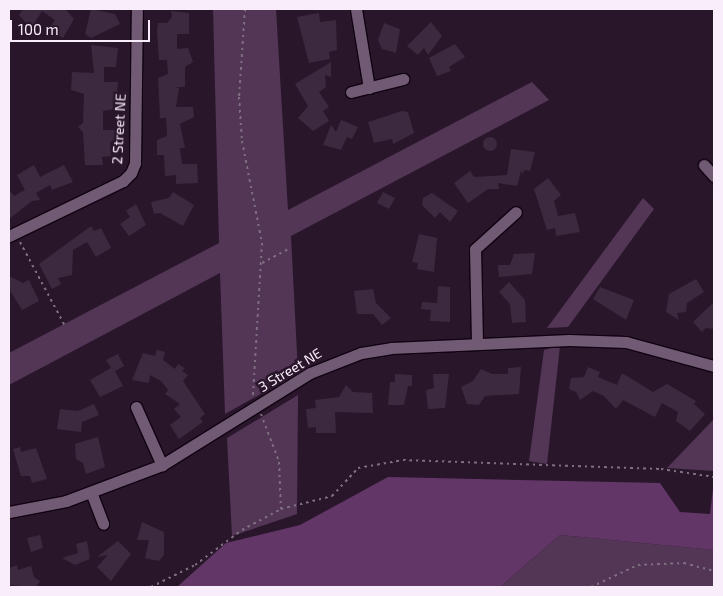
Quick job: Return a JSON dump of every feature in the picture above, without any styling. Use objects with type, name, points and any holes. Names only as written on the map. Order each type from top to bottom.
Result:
[{"type":"street","name":"2 Street NE","points":[[13,235],[131,173],[135,163],[137,9]]},
{"type":"street","points":[[356,9],[369,88]]},
{"type":"street","points":[[351,92],[403,79]]},
{"type":"street","points":[[704,166],[714,176]]},
{"type":"street","points":[[477,343],[475,249],[516,212]]},
{"type":"street","name":"3 Street NE","points":[[9,512],[44,508],[162,465],[300,378],[339,359],[391,348],[570,340],[626,342],[714,366]]},
{"type":"street","points":[[136,407],[162,465]]},
{"type":"street","points":[[92,492],[103,524]]},
{"type":"path","points":[[245,9],[239,97],[242,141],[261,232],[262,263],[254,400]]},
{"type":"path","points":[[13,235],[65,326]]},
{"type":"path","points":[[262,263],[288,249]]},
{"type":"path","points":[[262,416],[279,462],[280,509]]},
{"type":"path","points":[[151,587],[195,565],[242,530],[280,509],[332,496],[358,468],[403,460],[661,469],[714,477]]},
{"type":"path","points":[[591,587],[638,565],[684,563],[714,571]]},
{"type":"shaded area","points":[[213,9],[276,9],[288,210],[532,82],[549,100],[291,236],[298,373],[225,414],[220,273],[9,385],[9,353],[219,243]]},
{"type":"shaded area","points":[[643,198],[654,209],[568,327],[547,328]]},
{"type":"shaded area","points":[[560,346],[547,464],[529,461],[544,350]]},
{"type":"shaded area","points":[[298,395],[297,514],[232,536],[227,438]]},
{"type":"shaded area","points":[[714,419],[714,471],[667,468]]},
{"type":"shaded area","points":[[388,477],[660,483],[680,512],[710,514],[714,480],[714,550],[560,535],[500,587],[177,587],[226,543],[300,525]]},
{"type":"shaded area","points":[[560,535],[714,550],[714,587],[500,587]]},
{"type":"building","points":[[23,9],[65,9],[74,19],[63,38],[49,29],[55,20],[42,11],[32,27],[19,15]]},
{"type":"building","points":[[91,9],[115,14],[120,24],[91,38],[85,34]]},
{"type":"building","points":[[171,11],[189,13],[189,34],[177,34],[177,49],[188,48],[193,62],[185,67],[185,87],[175,87],[179,88],[176,107],[193,107],[194,117],[180,124],[185,148],[180,148],[182,164],[197,164],[198,183],[176,184],[176,175],[165,176],[164,155],[157,155],[157,140],[167,136],[166,118],[160,118],[158,78],[168,74],[167,60],[159,60],[157,31],[158,23],[167,23],[172,17]]},
{"type":"building","points":[[319,13],[320,22],[336,20],[337,50],[329,52],[330,59],[309,63],[297,17]]},
{"type":"building","points":[[431,22],[442,36],[428,55],[424,48],[418,55],[407,46]]},
{"type":"building","points":[[384,23],[400,29],[396,53],[382,49],[378,40]]},
{"type":"building","points":[[455,44],[465,57],[449,67],[451,71],[437,76],[429,58]]},
{"type":"building","points":[[91,45],[118,48],[116,67],[104,67],[104,82],[118,82],[115,109],[103,111],[103,130],[115,130],[115,142],[110,142],[111,156],[102,157],[103,165],[85,165],[83,132],[78,127],[83,123],[84,94],[71,90],[72,72],[94,73]]},
{"type":"building","points":[[331,62],[331,77],[325,75],[326,87],[319,92],[329,107],[323,111],[329,121],[313,131],[298,118],[308,106],[295,84]]},
{"type":"building","points":[[402,111],[408,112],[414,133],[393,144],[392,139],[374,143],[368,122]]},
{"type":"building","points":[[341,120],[358,127],[352,139],[347,137],[341,150],[323,145],[331,125],[336,132]]},
{"type":"building","points":[[490,137],[495,139],[497,144],[495,149],[490,151],[485,149],[483,144],[485,139]]},
{"type":"building","points":[[511,149],[535,152],[530,171],[524,170],[523,175],[521,171],[517,186],[498,183],[499,189],[488,189],[468,203],[454,183],[470,171],[474,177],[507,175]]},
{"type":"building","points":[[34,165],[40,177],[64,165],[73,182],[52,190],[50,185],[36,193],[40,200],[32,201],[9,219],[9,190],[14,196],[25,190],[17,175]]},
{"type":"building","points":[[548,178],[561,195],[554,201],[558,216],[575,213],[580,232],[556,236],[555,228],[547,230],[534,189]]},
{"type":"building","points":[[173,192],[194,205],[183,226],[160,213],[154,214],[151,202],[169,198]]},
{"type":"building","points":[[383,192],[395,198],[389,209],[377,203]]},
{"type":"building","points":[[432,193],[458,211],[450,222],[440,212],[435,218],[422,205],[423,198]]},
{"type":"building","points":[[136,204],[146,225],[129,236],[120,224],[130,217],[126,211]]},
{"type":"building","points":[[91,226],[94,231],[101,228],[111,248],[96,257],[87,242],[73,250],[72,275],[58,278],[61,284],[52,289],[39,264]]},
{"type":"building","points":[[419,234],[437,238],[434,272],[417,269],[418,263],[412,262]]},
{"type":"building","points":[[535,253],[532,274],[499,277],[498,265],[510,265],[514,254]]},
{"type":"building","points":[[9,276],[23,283],[29,280],[39,301],[22,310],[9,289]]},
{"type":"building","points":[[696,279],[704,292],[687,303],[686,312],[677,313],[679,320],[666,312],[669,294]]},
{"type":"building","points":[[509,282],[525,300],[526,322],[512,323],[510,304],[499,292]]},
{"type":"building","points":[[438,286],[450,287],[450,322],[430,321],[431,310],[421,309],[422,302],[437,303]]},
{"type":"building","points":[[600,287],[634,300],[626,320],[593,299]]},
{"type":"building","points":[[373,289],[376,303],[391,318],[382,325],[373,314],[357,314],[354,291]]},
{"type":"building","points":[[714,302],[714,329],[706,328],[702,332],[693,322]]},
{"type":"building","points":[[157,350],[165,352],[163,360],[175,369],[178,364],[185,368],[182,371],[188,375],[183,381],[205,414],[200,418],[203,422],[179,439],[170,425],[181,417],[174,409],[180,404],[165,394],[168,390],[161,381],[150,375],[149,383],[132,380],[143,353],[155,356]]},
{"type":"building","points":[[118,354],[124,366],[115,371],[123,386],[100,397],[90,380],[111,368],[106,360]]},
{"type":"building","points":[[521,367],[519,394],[485,396],[479,405],[467,404],[461,387],[473,381],[481,369],[492,374],[508,374],[508,368]]},
{"type":"building","points":[[588,367],[600,372],[598,377],[617,385],[622,373],[653,392],[667,384],[696,401],[694,404],[705,414],[690,431],[676,421],[678,412],[662,403],[655,417],[623,400],[616,409],[604,396],[593,391],[580,400],[576,392],[569,389],[571,378],[584,377]]},
{"type":"building","points":[[395,374],[412,375],[412,386],[408,386],[404,405],[388,405],[390,382],[395,382]]},
{"type":"building","points":[[433,374],[449,374],[445,408],[428,409],[426,390],[434,388]]},
{"type":"building","points":[[346,385],[353,392],[372,393],[373,413],[335,412],[336,433],[316,433],[316,427],[308,428],[306,409],[316,408],[315,400],[339,397]]},
{"type":"building","points":[[94,404],[99,415],[82,422],[81,432],[57,429],[60,409],[78,411]]},
{"type":"building","points":[[98,437],[105,467],[86,474],[83,463],[76,459],[75,444]]},
{"type":"building","points":[[20,447],[21,452],[36,448],[47,479],[32,483],[30,476],[21,476],[13,449]]},
{"type":"building","points":[[142,522],[164,532],[164,555],[159,561],[145,558],[149,540],[137,540]]},
{"type":"building","points":[[40,535],[43,548],[31,552],[27,538]]},
{"type":"building","points":[[87,541],[90,559],[75,565],[62,558],[78,553],[76,544]]},
{"type":"building","points":[[118,541],[131,554],[111,581],[97,567],[108,555],[97,557]]},
{"type":"building","points":[[17,565],[18,570],[31,566],[34,577],[40,581],[36,587],[9,585],[9,568]]}]
